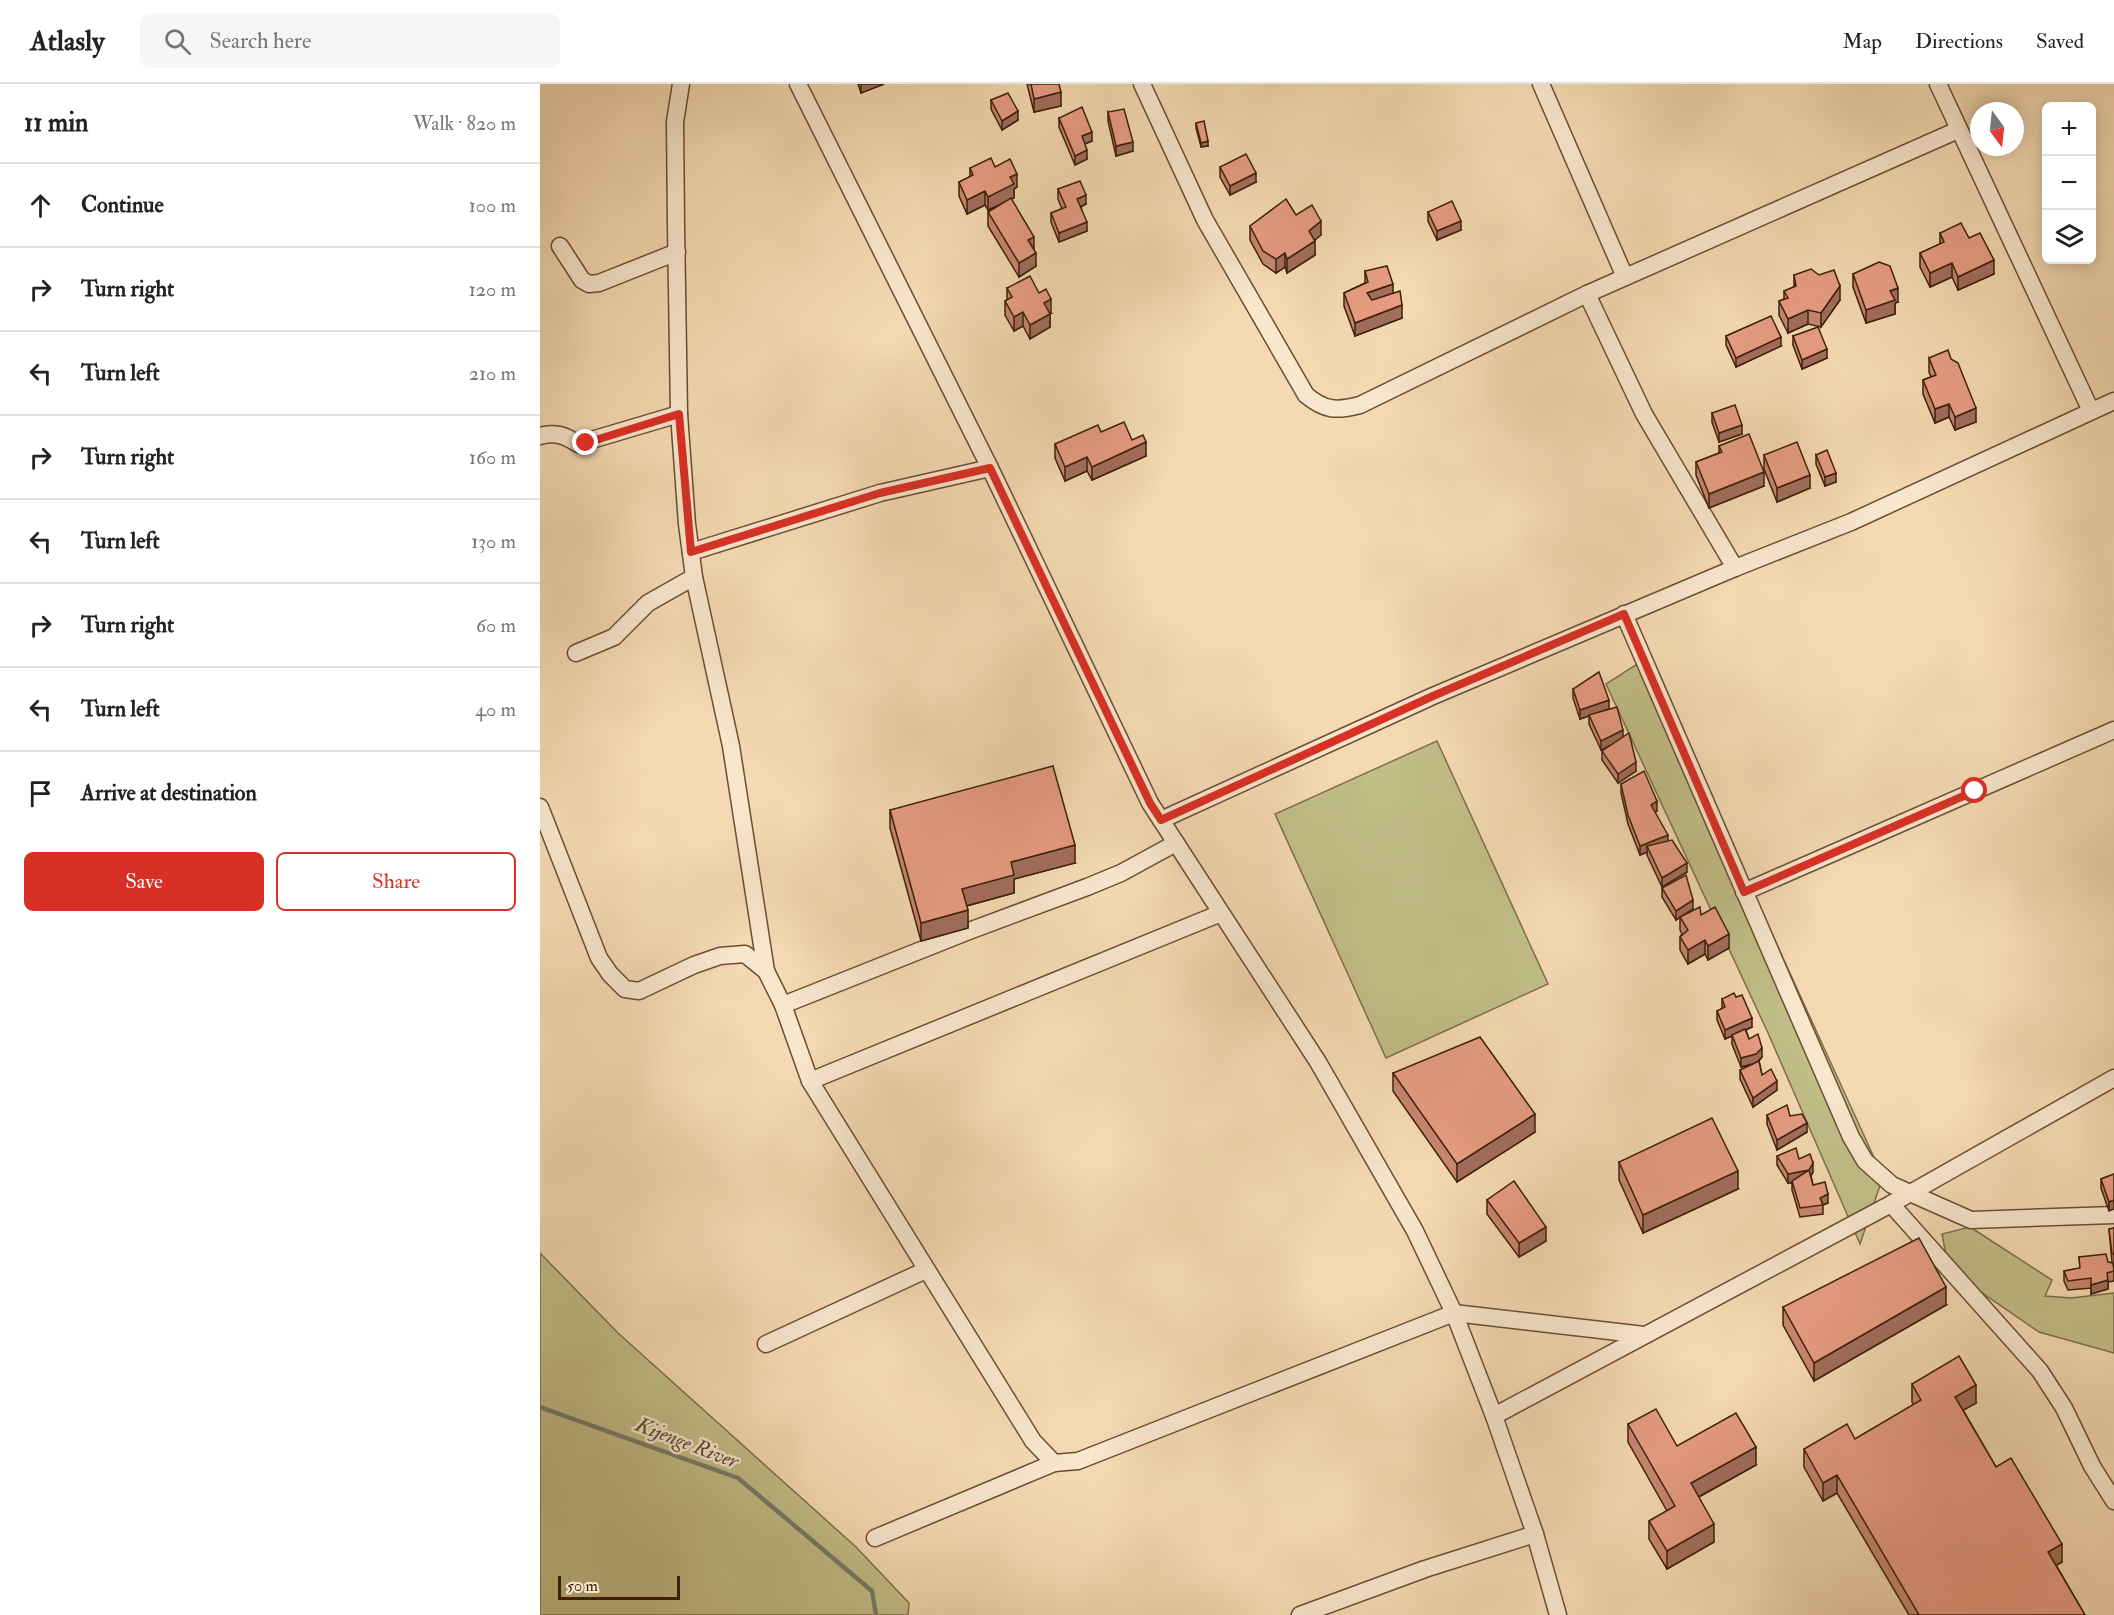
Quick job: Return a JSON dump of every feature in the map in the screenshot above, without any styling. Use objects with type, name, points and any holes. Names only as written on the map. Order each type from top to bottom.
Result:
[{"type":"street","points":[[681,84],[675,122],[679,414],[691,552],[694,577],[731,746],[766,971],[783,1005],[810,1081],[1033,1441],[1054,1463]]},
{"type":"street","points":[[798,84],[990,468],[1130,761],[1161,820],[1318,1062],[1415,1231],[1455,1313],[1494,1416],[1535,1534],[1558,1615]]},
{"type":"street","points":[[1142,84],[1205,220],[1306,395],[1324,407],[1341,410],[1360,405],[1587,294],[1958,130]]},
{"type":"street","points":[[1541,84],[1625,277]]},
{"type":"street","points":[[1938,84],[2091,411]]},
{"type":"street","points":[[560,246],[582,280],[589,284],[599,283],[677,252]]},
{"type":"street","points":[[1587,294],[1644,414],[1735,568]]},
{"type":"street","points":[[1161,820],[1433,696],[1624,614],[1851,522],[2114,401]]},
{"type":"street","points":[[540,436],[553,432],[578,444],[679,414]]},
{"type":"street","points":[[691,552],[880,493],[990,468]]},
{"type":"street","points":[[576,653],[614,637],[648,603],[694,577]]},
{"type":"street","points":[[1624,614],[1851,1137],[1865,1161],[1892,1185],[1971,1220],[2114,1215]]},
{"type":"street","points":[[1744,892],[2114,730]]},
{"type":"street","points":[[540,807],[599,958],[610,974],[625,989],[639,991],[694,965],[720,956],[746,954],[766,971]]},
{"type":"street","points":[[783,1005],[1121,873],[1176,843]]},
{"type":"street","points":[[810,1081],[1221,913]]},
{"type":"street","points":[[1494,1416],[1891,1204],[2114,1078]]},
{"type":"street","points":[[1891,1204],[2040,1371],[2064,1408],[2092,1466],[2114,1501]]},
{"type":"street","points":[[766,1344],[926,1270]]},
{"type":"street","points":[[875,1538],[1054,1463],[1078,1461],[1455,1313],[1644,1335]]},
{"type":"street","points":[[1300,1615],[1425,1569],[1535,1534]]},
{"type":"shaded area","points":[[1651,655],[1772,934],[1883,1177],[1860,1244],[1768,1033],[1606,684]]},
{"type":"shaded area","points":[[1437,741],[1548,984],[1386,1058],[1275,814]]},
{"type":"shaded area","points":[[1970,1227],[2052,1280],[2045,1296],[2071,1298],[2114,1293],[2114,1353],[2039,1332],[1949,1270],[1942,1234]]},
{"type":"shaded area","points":[[540,1253],[618,1333],[856,1547],[909,1603],[908,1615],[540,1615]]},
{"type":"building","points":[[1031,84],[1059,84],[1061,92],[1034,99]]},
{"type":"building","points":[[1008,93],[1018,111],[1002,121],[991,100]]},
{"type":"building","points":[[1082,107],[1092,132],[1082,136],[1087,150],[1075,156],[1059,118]]},
{"type":"building","points":[[1124,109],[1133,142],[1116,146],[1108,112]]},
{"type":"building","points":[[1204,121],[1208,141],[1201,143],[1196,123]]},
{"type":"building","points":[[1246,154],[1256,173],[1230,186],[1220,167]]},
{"type":"building","points":[[991,158],[995,167],[1010,159],[1017,174],[1010,177],[1014,184],[988,197],[985,191],[967,200],[959,182],[973,175],[970,168]]},
{"type":"building","points":[[1080,181],[1086,195],[1077,199],[1087,222],[1059,233],[1051,213],[1066,207],[1058,189]]},
{"type":"building","points":[[1011,198],[1034,237],[1028,240],[1036,253],[1019,263],[988,212]]},
{"type":"building","points":[[1286,199],[1296,215],[1312,205],[1321,221],[1309,231],[1315,241],[1287,259],[1285,253],[1276,259],[1263,251],[1250,226]]},
{"type":"building","points":[[1452,201],[1461,221],[1437,231],[1428,212]]},
{"type":"building","points":[[1961,223],[1969,238],[1980,233],[1994,260],[1958,277],[1952,263],[1930,273],[1920,253],[1944,242],[1940,233]]},
{"type":"building","points":[[1879,262],[1890,266],[1898,288],[1890,291],[1895,300],[1866,310],[1853,274]]},
{"type":"building","points":[[1387,266],[1393,284],[1367,293],[1372,300],[1400,291],[1402,305],[1355,323],[1344,293],[1368,282],[1365,271]]},
{"type":"building","points":[[1811,269],[1819,275],[1834,270],[1840,286],[1821,313],[1808,310],[1788,319],[1779,301],[1788,298],[1784,291],[1796,286],[1794,275]]},
{"type":"building","points":[[1030,276],[1039,293],[1046,289],[1051,299],[1044,303],[1050,314],[1030,325],[1023,312],[1014,317],[1005,301],[1012,297],[1007,288]]},
{"type":"building","points":[[1771,316],[1781,337],[1736,358],[1726,336]]},
{"type":"building","points":[[1818,327],[1827,349],[1802,360],[1793,336]]},
{"type":"building","points":[[1948,350],[1951,359],[1958,363],[1976,408],[1955,417],[1949,404],[1935,409],[1923,380],[1936,375],[1929,358]]},
{"type":"building","points":[[1735,405],[1742,425],[1719,433],[1712,413]]},
{"type":"building","points":[[1124,422],[1132,440],[1143,435],[1146,442],[1092,467],[1087,457],[1065,467],[1055,444],[1098,425],[1101,432]]},
{"type":"building","points":[[1749,434],[1764,472],[1709,494],[1696,462],[1722,452],[1719,446]]},
{"type":"building","points":[[1797,442],[1810,475],[1777,488],[1764,455]]},
{"type":"building","points":[[1827,450],[1836,473],[1825,477],[1816,455]]},
{"type":"building","points":[[1599,672],[1609,700],[1580,710],[1573,689]]},
{"type":"building","points":[[1617,707],[1623,730],[1601,741],[1589,715]]},
{"type":"building","points":[[1629,733],[1636,762],[1618,774],[1602,751]]},
{"type":"building","points":[[1053,766],[1075,845],[1011,862],[1014,875],[962,889],[968,910],[921,923],[890,810]]},
{"type":"building","points":[[1644,771],[1657,801],[1651,805],[1668,835],[1640,846],[1628,815],[1621,784]]},
{"type":"building","points":[[1672,840],[1687,863],[1662,878],[1647,846]]},
{"type":"building","points":[[1686,875],[1693,900],[1676,911],[1662,888]]},
{"type":"building","points":[[1700,907],[1701,915],[1715,907],[1729,934],[1708,946],[1705,940],[1688,950],[1680,937],[1688,930],[1680,917]]},
{"type":"building","points":[[1734,993],[1736,997],[1742,995],[1752,1018],[1725,1030],[1717,1011],[1725,1007],[1722,999]]},
{"type":"building","points":[[1745,1029],[1749,1039],[1758,1034],[1762,1048],[1756,1054],[1741,1058],[1732,1035]]},
{"type":"building","points":[[1480,1037],[1535,1114],[1457,1164],[1393,1073]]},
{"type":"building","points":[[1759,1061],[1762,1075],[1771,1069],[1777,1081],[1753,1098],[1740,1070]]},
{"type":"building","points":[[1787,1105],[1790,1116],[1802,1114],[1807,1123],[1777,1140],[1767,1115]]},
{"type":"building","points":[[1712,1118],[1738,1171],[1643,1215],[1619,1162]]},
{"type":"building","points":[[1796,1148],[1799,1159],[1810,1154],[1813,1163],[1809,1170],[1788,1174],[1777,1156]]},
{"type":"building","points":[[1809,1170],[1813,1185],[1825,1182],[1828,1194],[1820,1198],[1823,1205],[1800,1208],[1792,1181]]},
{"type":"building","points":[[2114,1174],[2114,1200],[2109,1202],[2101,1179]]},
{"type":"building","points":[[1514,1181],[1546,1227],[1519,1243],[1487,1200]]},
{"type":"building","points":[[2114,1228],[2114,1254],[2112,1254],[2109,1229]]},
{"type":"building","points":[[1919,1238],[1946,1287],[1814,1363],[1783,1307]]},
{"type":"building","points":[[2106,1254],[2108,1262],[2113,1263],[2114,1271],[2107,1273],[2108,1280],[2091,1285],[2091,1278],[2068,1281],[2064,1271],[2080,1268],[2079,1257]]},
{"type":"building","points":[[1959,1356],[1976,1385],[1955,1397],[1996,1467],[2011,1458],[2062,1544],[2048,1552],[2085,1615],[1919,1615],[1837,1475],[1823,1483],[1804,1449],[1847,1424],[1855,1439],[1921,1400],[1912,1384]]},
{"type":"building","points":[[1656,1409],[1677,1446],[1736,1413],[1756,1447],[1691,1483],[1714,1524],[1667,1551],[1649,1521],[1675,1506],[1628,1424]]},
{"type":"waterway","name":"Kijenge River","points":[[540,1407],[738,1478],[872,1591],[876,1615]]},
{"type":"route","points":[[586,443],[679,414],[691,552],[880,493],[990,468],[1150,803],[1161,820],[1433,696],[1624,614],[1744,892],[1975,791]]}]
